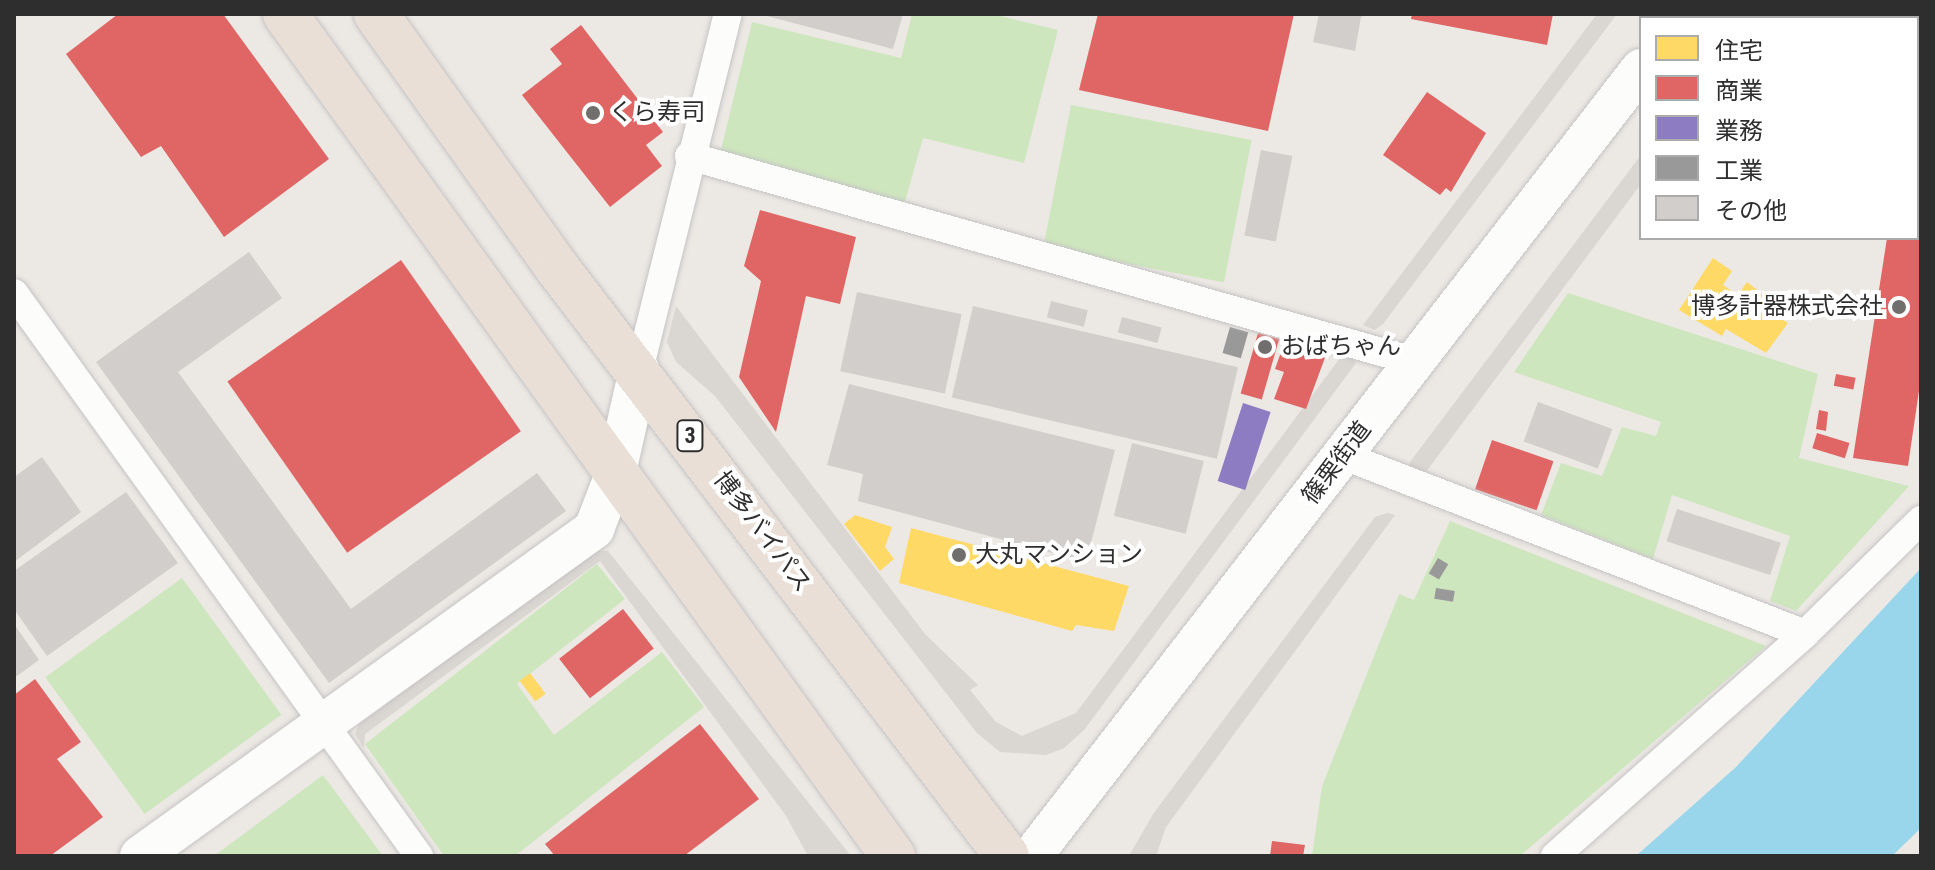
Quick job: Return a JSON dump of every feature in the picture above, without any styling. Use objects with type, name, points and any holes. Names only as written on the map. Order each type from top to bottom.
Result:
[{"type":"highway","points":[[285,14],[893,856]]},
{"type":"highway","name":"博多バイパス","points":[[376,14],[558,269],[639,370],[1007,856]]},
{"type":"main road","name":"篠栗街道","points":[[1032,856],[1639,72]]},
{"type":"main road","points":[[140,856],[594,529],[616,472],[639,370]]},
{"type":"street","points":[[639,370],[689,156],[728,14]]},
{"type":"street","points":[[689,156],[1413,361]]},
{"type":"street","points":[[14,293],[419,856]]},
{"type":"street","points":[[1344,456],[1805,634]]},
{"type":"street","points":[[1555,856],[1805,634],[1921,520]]},
{"type":"green space","points":[[912,14],[992,14],[1058,30],[1024,163],[923,138],[904,205],[720,154],[752,22],[901,58]]},
{"type":"green space","points":[[1071,105],[1252,140],[1224,282],[1043,247]]},
{"type":"green space","points":[[1568,293],[1818,374],[1799,458],[1909,486],[1796,611],[1770,601],[1790,536],[1672,495],[1653,559],[1541,515],[1561,463],[1602,476],[1622,427],[1656,436],[1661,422],[1514,372]]},
{"type":"green space","points":[[1450,521],[1766,646],[1520,856],[1312,856],[1322,786],[1399,594],[1414,600]]},
{"type":"green space","points":[[597,564],[625,599],[517,684],[554,735],[662,652],[704,707],[515,856],[444,856],[365,744]]},
{"type":"green space","points":[[182,578],[281,715],[145,814],[45,677]]},
{"type":"green space","points":[[323,775],[383,856],[214,856]]},
{"type":"shaded area","points":[[1597,14],[1617,14],[1383,324],[1375,330],[1363,325]]},
{"type":"shaded area","points":[[1639,158],[1639,187],[1414,488],[1408,474],[1410,462]]},
{"type":"shaded area","points":[[676,306],[925,634],[978,685],[970,690],[996,722],[1022,736],[1076,713],[1346,350],[1356,363],[1084,730],[1064,748],[1046,755],[1000,752],[977,733],[715,396],[676,362],[667,342]]},
{"type":"shaded area","points":[[1387,513],[1395,515],[1166,827],[1156,856],[1129,856],[1153,814],[1375,517]]},
{"type":"shaded area","points":[[596,551],[608,551],[851,856],[808,856],[786,816],[600,561],[365,734],[364,748],[355,734],[359,724]]},
{"type":"water","points":[[1921,568],[1921,828],[1892,856],[1636,856],[1736,767]]},
{"type":"building: 住宅","points":[[1713,258],[1732,271],[1723,285],[1738,295],[1747,282],[1765,296],[1759,304],[1788,323],[1766,353],[1726,329],[1722,336],[1679,310]]},
{"type":"building: 住宅","points":[[855,515],[892,527],[885,547],[894,559],[880,571],[844,524]]},
{"type":"building: 住宅","name":"大丸マンション","points":[[911,528],[1129,586],[1114,631],[1076,625],[1072,631],[899,583]]},
{"type":"building: 住宅","points":[[530,673],[546,694],[535,702],[520,681]]},
{"type":"building: 商業","points":[[118,14],[223,14],[329,159],[224,237],[161,146],[141,157],[66,54]]},
{"type":"building: 商業","points":[[1098,14],[1294,14],[1268,131],[1079,90]]},
{"type":"building: 商業","points":[[1412,14],[1553,14],[1547,45],[1411,19]]},
{"type":"building: 商業","points":[[1849,14],[1913,14],[1913,16]]},
{"type":"building: 商業","name":"くら寿司","points":[[581,25],[663,132],[646,145],[662,166],[610,207],[522,95],[562,64],[550,49]]},
{"type":"building: 商業","points":[[1427,92],[1486,133],[1451,192],[1446,188],[1440,195],[1383,155]]},
{"type":"building: 商業","points":[[760,210],[856,237],[840,304],[806,296],[776,432],[739,377],[761,281],[744,266]]},
{"type":"building: 商業","name":"博多計器株式会社","points":[[1919,213],[1921,377],[1908,466],[1853,458],[1887,240],[1919,240]]},
{"type":"building: 商業","points":[[401,260],[521,431],[347,553],[227,382]]},
{"type":"building: 商業","points":[[1258,333],[1279,339],[1262,400],[1241,394]]},
{"type":"building: 商業","points":[[1285,341],[1326,355],[1306,409],[1274,399],[1284,372],[1275,369]]},
{"type":"building: 商業","points":[[1836,374],[1856,378],[1853,390],[1834,386]]},
{"type":"building: 商業","points":[[1819,410],[1828,412],[1826,431],[1816,429]]},
{"type":"building: 商業","points":[[1817,433],[1850,443],[1845,458],[1812,448]]},
{"type":"building: 商業","points":[[1492,440],[1553,461],[1537,510],[1475,489]]},
{"type":"building: 商業","points":[[623,609],[654,648],[590,698],[559,659]]},
{"type":"building: 商業","points":[[35,679],[81,742],[57,759],[103,817],[50,856],[14,856],[14,695]]},
{"type":"building: 商業","points":[[700,724],[759,799],[684,856],[555,856],[545,844]]},
{"type":"building: 商業","points":[[1272,841],[1305,845],[1303,856],[1270,856]]},
{"type":"building: 業務","points":[[1243,403],[1271,412],[1245,490],[1218,481]]},
{"type":"building: 工業","points":[[1230,327],[1248,332],[1241,358],[1223,353]]},
{"type":"building: 工業","points":[[1438,558],[1448,564],[1439,580],[1429,573]]},
{"type":"building: 工業","points":[[1436,588],[1455,591],[1453,602],[1434,599]]},
{"type":"building: その他","points":[[759,14],[903,14],[893,49]]},
{"type":"building: その他","points":[[1319,14],[1367,14],[1361,17],[1355,51],[1313,42]]},
{"type":"building: その他","points":[[1261,150],[1292,156],[1276,242],[1244,235]]},
{"type":"building: その他","points":[[249,252],[282,298],[178,372],[351,609],[537,473],[566,511],[329,683],[96,362]]},
{"type":"building: その他","points":[[857,292],[962,314],[945,393],[840,371]]},
{"type":"building: その他","points":[[1051,301],[1088,310],[1084,327],[1047,317]]},
{"type":"building: その他","points":[[973,306],[1238,367],[1217,459],[952,398]]},
{"type":"building: その他","points":[[1122,317],[1162,328],[1157,343],[1118,332]]},
{"type":"building: その他","points":[[849,384],[1115,450],[1086,562],[858,501],[863,474],[827,465]]},
{"type":"building: その他","points":[[1538,402],[1612,429],[1598,468],[1524,441]]},
{"type":"building: その他","points":[[1132,443],[1204,461],[1186,534],[1114,516]]},
{"type":"building: その他","points":[[42,457],[81,512],[14,562],[14,477]]},
{"type":"building: その他","points":[[126,492],[178,563],[47,656],[14,609],[14,571]]},
{"type":"building: その他","points":[[1677,509],[1781,543],[1770,575],[1666,541]]},
{"type":"building: その他","points":[[14,624],[39,660],[14,678]]},
{"type":"place","name":"くら寿司","points":[[593,113]]},
{"type":"place","name":"博多計器株式会社","points":[[1899,307]]},
{"type":"place","name":"おばちゃん","points":[[1265,347]]},
{"type":"place","name":"大丸マンション","points":[[959,555]]}]
